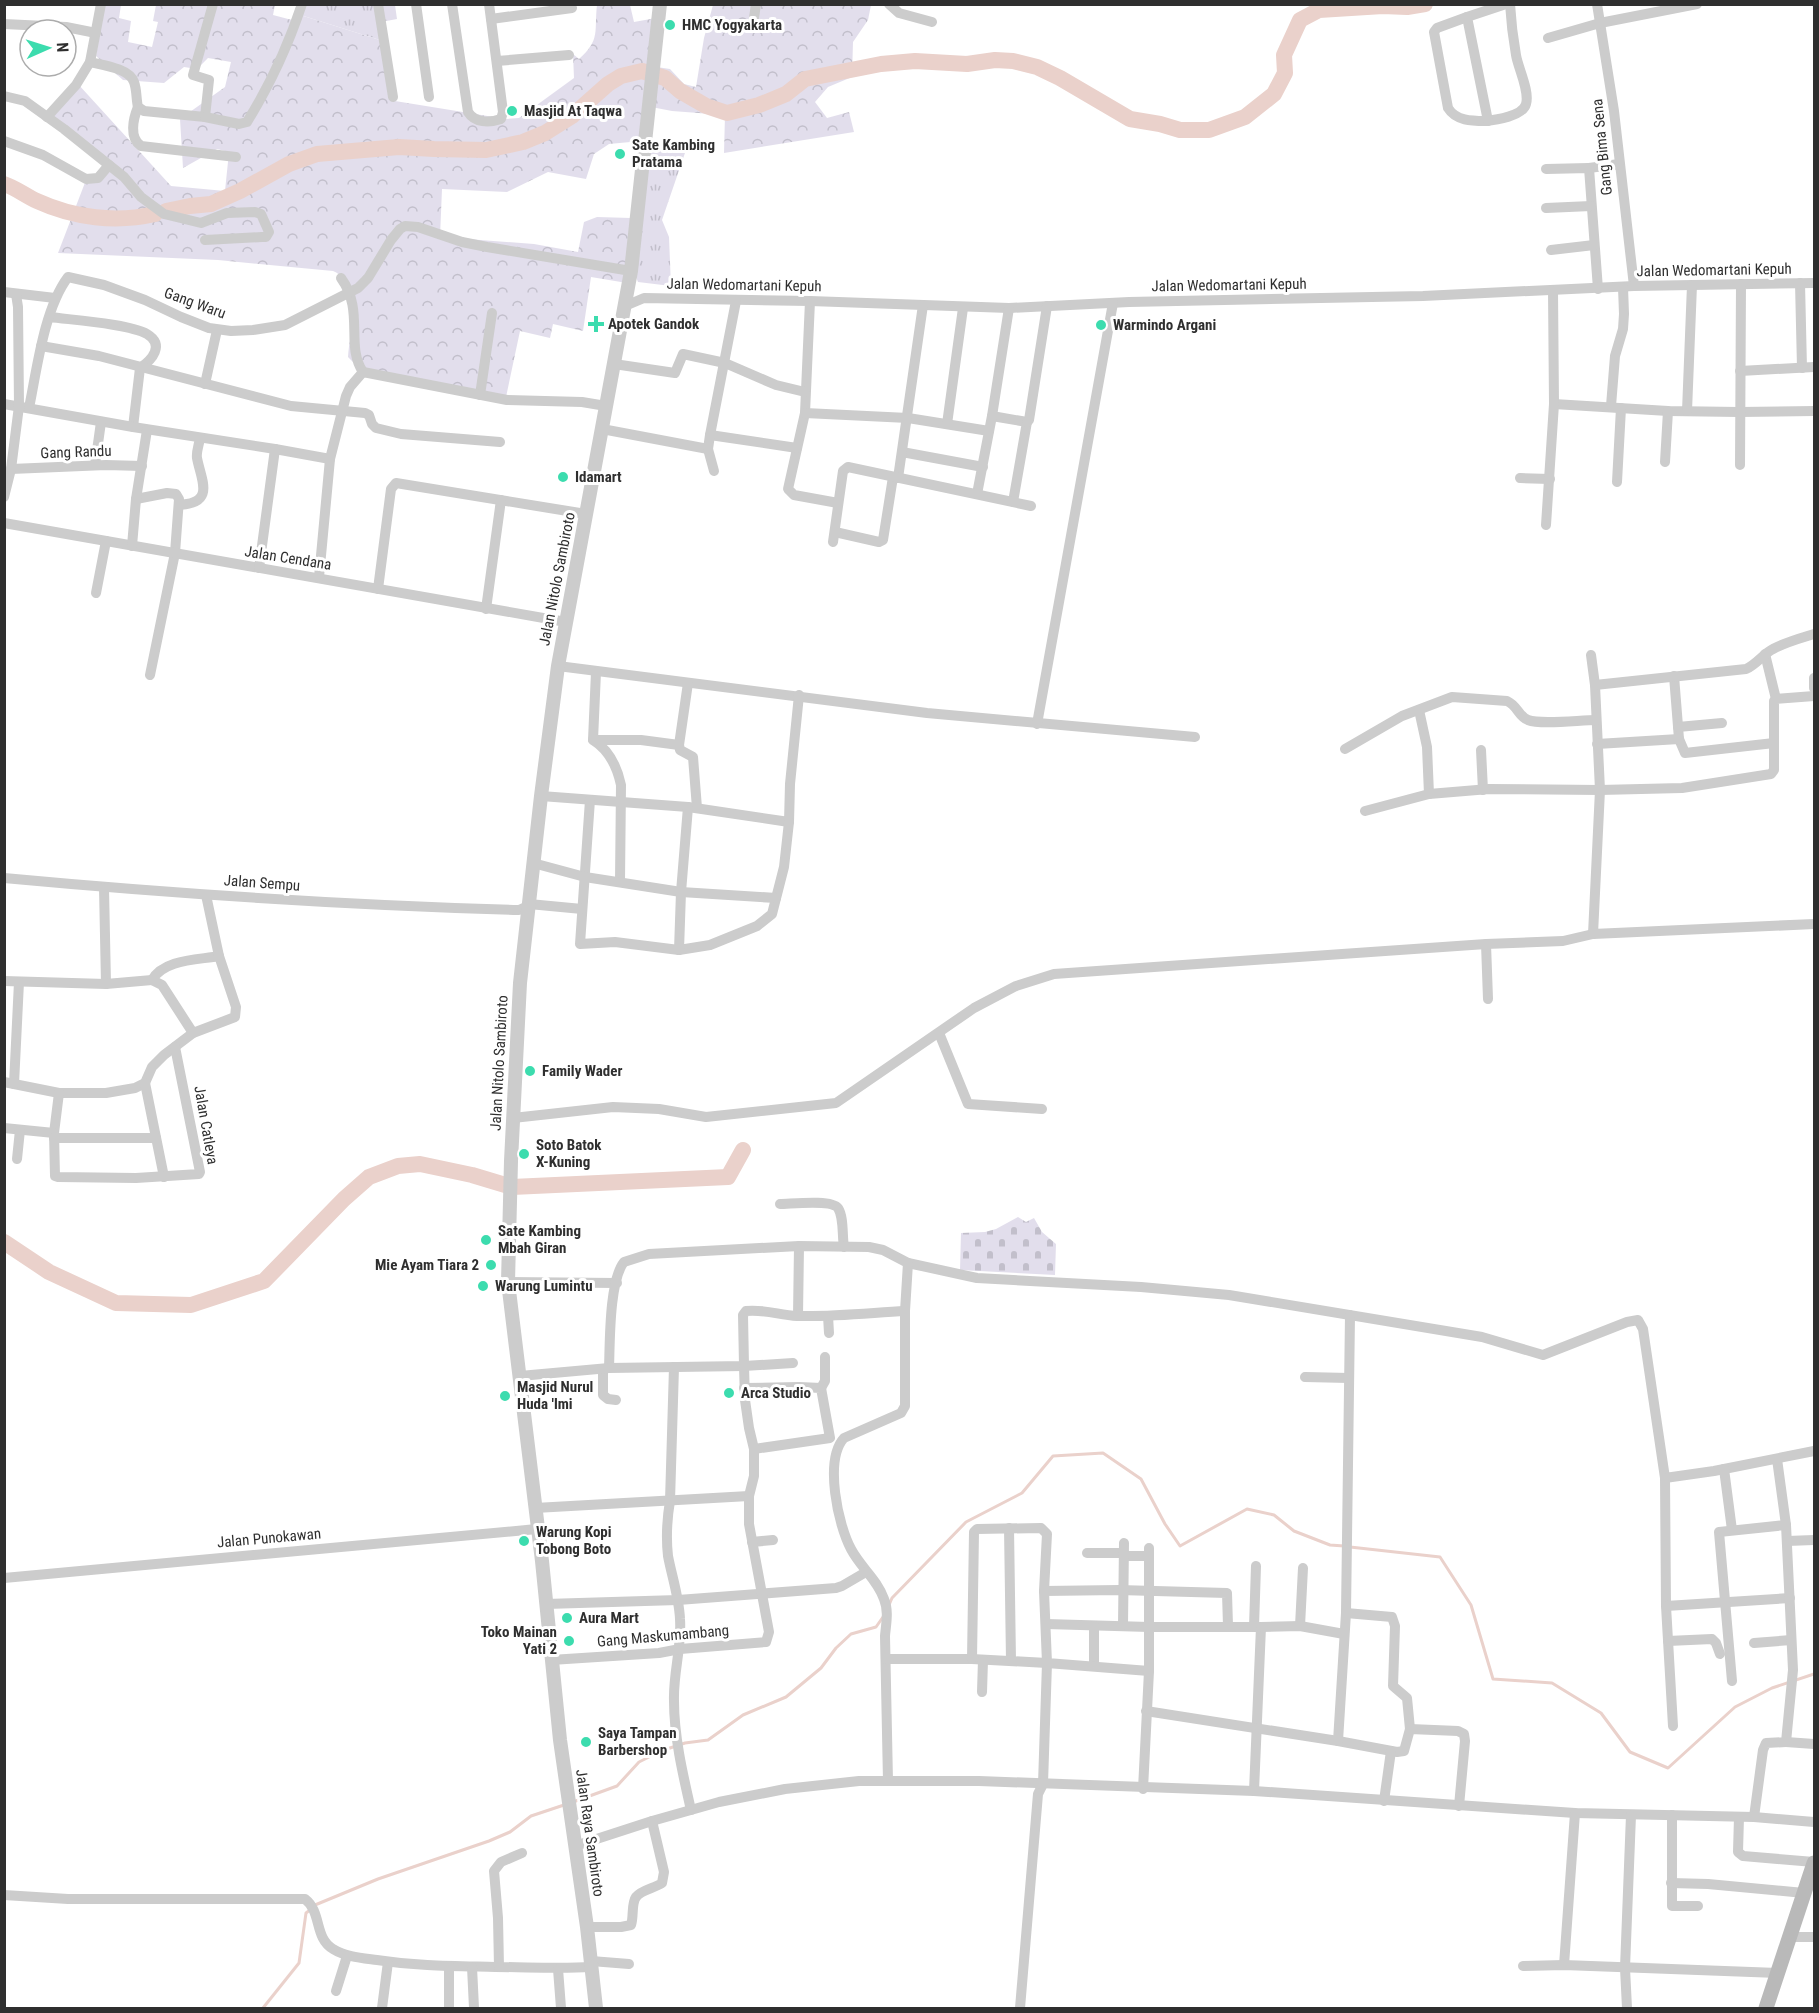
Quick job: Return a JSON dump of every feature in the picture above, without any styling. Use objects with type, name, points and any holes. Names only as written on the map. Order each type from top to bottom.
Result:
[{"type":"main road","points":[[1766,2008],[1815,1862]]},
{"type":"street","points":[[47,117],[76,85],[90,62],[101,4]]},
{"type":"street","points":[[205,117],[209,80],[194,75],[213,4]]},
{"type":"street","points":[[138,107],[149,113],[205,117],[239,124],[247,122],[267,89],[295,27],[302,4]]},
{"type":"street","points":[[378,4],[393,97]]},
{"type":"street","points":[[416,4],[429,97]]},
{"type":"street","points":[[452,4],[468,112],[473,118],[488,122],[501,119],[503,112],[489,4]]},
{"type":"street","name":"Jalan Nitolo Sambiroto","points":[[511,1161],[526,909],[558,666],[631,271],[660,4]]},
{"type":"street","points":[[754,18],[756,4]]},
{"type":"street","points":[[889,4],[899,13],[932,22]]},
{"type":"street","points":[[1508,4],[1516,56],[1523,77],[1526,106],[1516,114],[1488,121],[1465,120],[1450,112],[1434,32],[1437,28],[1467,17],[1508,4]]},
{"type":"street","name":"Gang Bima Sena","points":[[1597,4],[1614,111],[1628,287],[1623,329],[1615,356],[1617,482]]},
{"type":"street","points":[[1548,38],[1658,8],[1697,4]]},
{"type":"street","points":[[491,19],[572,8]]},
{"type":"street","points":[[1467,17],[1488,121]]},
{"type":"street","points":[[4,24],[66,27],[96,33]]},
{"type":"street","points":[[497,61],[569,55]]},
{"type":"street","points":[[90,62],[121,71],[132,77],[138,107],[133,129],[135,140],[141,146],[236,157]]},
{"type":"street","points":[[4,96],[24,101],[47,117],[124,177],[141,197],[164,214],[201,223],[227,213],[255,212],[261,214],[269,232],[266,237],[205,240]]},
{"type":"street","points":[[4,141],[44,155],[87,179],[98,178],[109,165]]},
{"type":"street","points":[[1546,169],[1588,168],[1619,164]]},
{"type":"street","points":[[1588,168],[1598,289]]},
{"type":"street","points":[[1546,208],[1592,206]]},
{"type":"street","name":"Gang Waru","points":[[55,298],[68,277],[114,288],[217,330],[253,330],[285,325],[358,288],[369,278],[400,229],[410,226],[462,243],[631,271]]},
{"type":"street","points":[[1551,250],[1594,245]]},
{"type":"street","points":[[341,279],[350,292],[353,302],[356,357],[363,372]]},
{"type":"street","points":[[1800,283],[1802,368]]},
{"type":"street","name":"Jalan Wedomartani Kepuh","points":[[625,306],[644,298],[1009,308],[1692,285],[1815,283]]},
{"type":"street","points":[[1740,465],[1741,284]]},
{"type":"street","points":[[1687,411],[1692,285]]},
{"type":"street","points":[[628,286],[644,298]]},
{"type":"street","points":[[1546,525],[1554,404],[1553,291]]},
{"type":"street","points":[[4,497],[24,407],[55,298],[10,293]]},
{"type":"street","points":[[10,293],[18,307],[24,407]]},
{"type":"street","points":[[714,471],[708,449],[736,301]]},
{"type":"street","points":[[810,301],[805,413],[788,489],[794,495],[838,503]]},
{"type":"street","points":[[1037,724],[1113,303]]},
{"type":"street","points":[[923,305],[908,418],[902,452],[896,478],[883,540],[879,542],[834,537],[844,469],[848,467],[896,478],[1031,506]]},
{"type":"street","points":[[1013,502],[1047,306]]},
{"type":"street","points":[[947,424],[963,308]]},
{"type":"street","points":[[977,494],[1009,308]]},
{"type":"street","points":[[480,395],[492,313]]},
{"type":"street","points":[[50,317],[122,327],[148,335],[155,345],[155,351],[151,360],[140,368],[133,428]]},
{"type":"street","points":[[205,384],[217,330]]},
{"type":"street","points":[[41,346],[99,356],[291,406],[365,413],[369,415],[376,428],[400,434],[500,442]]},
{"type":"street","points":[[614,364],[675,373],[683,354],[725,363],[776,385],[805,392]]},
{"type":"street","points":[[1740,371],[1815,367]]},
{"type":"street","points":[[363,372],[507,400],[582,402],[606,406]]},
{"type":"street","points":[[319,578],[330,459],[350,387],[363,372]]},
{"type":"street","points":[[4,404],[133,428],[330,459]]},
{"type":"street","points":[[1554,404],[1668,411],[1815,411]]},
{"type":"street","points":[[1665,462],[1668,411]]},
{"type":"street","points":[[805,413],[908,418],[989,431]]},
{"type":"street","points":[[992,416],[1027,422]]},
{"type":"street","points":[[95,465],[101,422]]},
{"type":"street","points":[[132,546],[136,499],[147,429]]},
{"type":"street","points":[[602,429],[708,449]]},
{"type":"street","points":[[710,435],[797,448]]},
{"type":"street","points":[[179,505],[193,503],[203,493],[202,474],[197,457],[200,438]]},
{"type":"street","points":[[259,568],[275,449]]},
{"type":"street","points":[[902,452],[983,467]]},
{"type":"street","name":"Gang Randu","points":[[11,469],[95,465],[142,466]]},
{"type":"street","points":[[1520,478],[1550,479]]},
{"type":"street","points":[[378,589],[392,485],[400,483],[586,514]]},
{"type":"street","points":[[136,499],[167,493],[176,494],[179,499],[176,553],[150,675]]},
{"type":"street","points":[[486,609],[501,500]]},
{"type":"street","name":"Jalan Cendana","points":[[4,523],[566,622]]},
{"type":"street","points":[[96,593],[106,542]]},
{"type":"street","points":[[1595,686],[1674,675],[1746,669],[1755,665],[1774,648],[1815,634]]},
{"type":"street","points":[[1365,811],[1429,794],[1483,790],[1682,788],[1771,774],[1774,770],[1773,704],[1776,699],[1765,654]]},
{"type":"street","points":[[1591,655],[1595,686],[1600,790],[1593,934]]},
{"type":"street","points":[[558,666],[927,713],[1195,737]]},
{"type":"street","points":[[593,740],[596,672]]},
{"type":"street","points":[[1674,675],[1679,739],[1683,752],[1688,754],[1774,743]]},
{"type":"street","points":[[1815,678],[1815,687]]},
{"type":"street","points":[[679,950],[681,892],[693,808],[693,757],[681,750],[679,745],[688,683]]},
{"type":"street","points":[[590,800],[580,944],[615,942],[679,950],[710,945],[756,926],[772,914],[784,867],[799,695]]},
{"type":"street","points":[[1345,749],[1402,716],[1456,696],[1507,701],[1514,704],[1522,716],[1536,722],[1596,720]]},
{"type":"street","points":[[1776,699],[1815,696]]},
{"type":"street","points":[[1419,710],[1427,747],[1429,794]]},
{"type":"street","points":[[1678,727],[1722,723]]},
{"type":"street","points":[[1597,744],[1679,739]]},
{"type":"street","points":[[593,740],[641,740],[679,745]]},
{"type":"street","points":[[593,740],[604,747],[619,775],[622,802],[620,881]]},
{"type":"street","points":[[1481,750],[1483,790]]},
{"type":"street","points":[[541,796],[693,808],[789,822]]},
{"type":"street","points":[[533,863],[585,877],[681,892],[776,898]]},
{"type":"street","name":"Jalan Sempu","points":[[4,879],[104,888],[369,905],[582,909]]},
{"type":"street","points":[[104,888],[106,984]]},
{"type":"street","points":[[59,1093],[54,1136],[54,1173],[58,1177],[164,1177],[145,1083],[152,1067],[193,1033],[235,1017],[236,1007],[219,956],[206,895]]},
{"type":"street","points":[[513,1118],[613,1107],[659,1109],[706,1117],[836,1103],[974,1008],[1016,986],[1054,974],[1571,940],[1593,934],[1815,924]]},
{"type":"street","points":[[1486,944],[1488,999]]},
{"type":"street","points":[[152,980],[160,970],[170,966],[219,956]]},
{"type":"street","points":[[4,981],[106,984],[152,980],[162,985],[193,1033]]},
{"type":"street","points":[[19,982],[9,1083],[59,1093],[126,1091],[145,1083]]},
{"type":"street","points":[[939,1033],[968,1104],[1042,1109]]},
{"type":"street","name":"Jalan Catleya","points":[[164,1177],[199,1174],[200,1172],[175,1047]]},
{"type":"street","points":[[4,1128],[54,1136],[156,1138]]},
{"type":"street","points":[[17,1159],[20,1130]]},
{"type":"street","name":"Jalan Raya Sambiroto","points":[[511,1161],[508,1282],[551,1660],[596,2008]]},
{"type":"street","points":[[780,1204],[821,1203],[835,1206],[841,1218],[844,1247]]},
{"type":"street","points":[[798,1316],[799,1246]]},
{"type":"street","points":[[616,1400],[608,1399],[603,1395],[612,1311],[620,1269],[624,1262],[649,1254],[799,1246],[869,1247],[884,1250],[908,1263],[977,1278],[1229,1295],[1482,1337],[1543,1355],[1627,1322],[1638,1320],[1643,1329],[1665,1478],[1666,1606],[1672,1726]]},
{"type":"street","points":[[754,1449],[830,1438],[841,1440],[901,1413],[905,1406],[905,1311],[908,1263]]},
{"type":"street","points":[[508,1282],[617,1283]]},
{"type":"street","points":[[762,1595],[749,1524],[749,1496],[754,1476],[754,1449],[744,1388],[743,1315],[746,1311],[798,1316],[828,1316],[905,1311]]},
{"type":"street","points":[[1338,1741],[1346,1613],[1350,1315]]},
{"type":"street","points":[[828,1316],[829,1333]]},
{"type":"street","points":[[825,1357],[825,1380],[821,1388],[830,1438]]},
{"type":"street","points":[[520,1376],[606,1368],[793,1363]]},
{"type":"street","points":[[674,1367],[670,1501],[667,1520],[669,1556],[678,1600],[680,1649],[674,1700],[677,1736],[691,1809]]},
{"type":"street","points":[[1305,1377],[1349,1378]]},
{"type":"street","points":[[744,1388],[821,1388]]},
{"type":"street","points":[[841,1440],[836,1450],[834,1489],[843,1529],[850,1548],[866,1572],[878,1583],[886,1603],[888,1781]]},
{"type":"street","points":[[1665,1478],[1815,1452]]},
{"type":"street","points":[[1777,1459],[1786,1525],[1791,1598],[1793,1670],[1786,1742]]},
{"type":"street","points":[[1724,1469],[1732,1530]]},
{"type":"street","points":[[535,1508],[749,1496]]},
{"type":"street","points":[[1732,1681],[1719,1532],[1786,1525]]},
{"type":"street","points":[[1009,1528],[1011,1661]]},
{"type":"street","points":[[982,1692],[977,1660],[974,1532],[977,1529],[1041,1528],[1047,1534],[1044,1591],[1047,1663],[1043,1784],[1038,1794],[1020,2008]]},
{"type":"street","name":"Jalan Punokawan","points":[[4,1578],[537,1529]]},
{"type":"street","points":[[752,1542],[773,1540]]},
{"type":"street","points":[[1786,1542],[1815,1540]]},
{"type":"street","points":[[1123,1625],[1124,1551]]},
{"type":"street","points":[[1088,1553],[1149,1552],[1149,1671],[1143,1789]]},
{"type":"street","points":[[1254,1791],[1258,1627],[1256,1566]]},
{"type":"street","points":[[1300,1626],[1303,1568]]},
{"type":"street","points":[[546,1604],[678,1600],[836,1588],[866,1572]]},
{"type":"street","points":[[1044,1591],[1124,1590],[1227,1593],[1228,1626]]},
{"type":"street","name":"Gang Maskumambang","points":[[551,1660],[659,1653],[680,1649],[766,1642],[769,1632],[762,1595]]},
{"type":"street","points":[[1666,1606],[1791,1598]]},
{"type":"street","points":[[1146,1711],[1391,1751],[1404,1751],[1410,1729],[1407,1698],[1394,1686],[1395,1626],[1392,1617],[1346,1613]]},
{"type":"street","points":[[1046,1624],[1149,1627],[1300,1626],[1344,1634]]},
{"type":"street","points":[[1094,1626],[1095,1666]]},
{"type":"street","points":[[1668,1641],[1712,1639],[1720,1654]]},
{"type":"street","points":[[1754,1643],[1791,1640]]},
{"type":"street","points":[[886,1659],[1011,1661],[1149,1671]]},
{"type":"street","points":[[1410,1729],[1454,1730],[1464,1734],[1459,1806]]},
{"type":"street","points":[[1754,1817],[1763,1750],[1766,1743],[1815,1744]]},
{"type":"street","points":[[1384,1801],[1391,1751]]},
{"type":"street","points":[[575,1846],[719,1802],[785,1789],[859,1781],[979,1781],[1143,1789],[1254,1791],[1575,1813],[1754,1817],[1815,1822]]},
{"type":"street","points":[[1564,1965],[1575,1813]]},
{"type":"street","points":[[1627,2008],[1625,1968],[1631,1815]]},
{"type":"street","points":[[1672,1815],[1672,1905],[1698,1906]]},
{"type":"street","points":[[1739,1817],[1739,1854],[1815,1862]]},
{"type":"street","points":[[587,1926],[631,1925],[637,1895],[662,1883],[664,1872],[652,1821]]},
{"type":"street","points":[[499,1967],[495,1871],[501,1862],[522,1852]]},
{"type":"street","points":[[1671,1883],[1804,1893]]},
{"type":"street","points":[[4,1895],[68,1899],[305,1899],[313,1907],[320,1934],[325,1943],[347,1956],[388,1962],[472,1967],[558,1969],[591,1964],[629,1964]]},
{"type":"street","points":[[1790,1937],[1815,1937]]},
{"type":"street","points":[[336,1991],[347,1956]]},
{"type":"street","points":[[382,2008],[388,1962]]},
{"type":"street","points":[[1523,1966],[1564,1965],[1778,1973]]},
{"type":"street","points":[[449,1966],[449,2008]]},
{"type":"street","points":[[472,1967],[474,2008]]},
{"type":"street","points":[[558,1969],[561,2008]]},
{"type":"green space","points":[[104,5],[121,5],[119,18],[131,21],[128,42],[152,47],[158,22],[153,21],[156,5],[275,5],[273,15],[292,20],[294,13],[383,41],[395,101],[506,119],[519,118],[574,78],[573,54],[579,59],[594,40],[597,5],[630,5],[634,22],[656,18],[650,66],[670,69],[684,84],[696,87],[704,38],[713,5],[871,5],[868,20],[853,42],[852,77],[828,87],[815,102],[827,118],[849,112],[854,132],[724,153],[725,115],[672,111],[646,106],[641,141],[609,144],[594,154],[586,179],[548,172],[507,192],[442,189],[440,237],[534,244],[578,252],[584,222],[597,217],[631,218],[627,283],[591,277],[583,331],[553,324],[550,338],[520,331],[506,397],[363,372],[348,357],[352,309],[348,286],[342,277],[333,271],[218,260],[58,253],[86,180],[111,164],[50,116],[78,84],[171,186],[225,191],[229,152],[217,149],[183,168],[180,119],[225,87],[231,62],[208,58],[197,69],[184,67],[164,83],[123,80],[96,56]]},
{"type":"green space","points":[[297,5],[395,5],[397,19],[381,22],[383,41],[294,13]]},
{"type":"green space","points":[[645,145],[687,147],[662,220],[669,237],[671,286],[638,282],[633,270]]},
{"type":"green space","points":[[1018,1217],[1026,1222],[1034,1218],[1042,1232],[1056,1244],[1055,1275],[960,1270],[961,1233],[996,1229]]},
{"type":"waterway","points":[[166,211],[211,204],[289,164],[317,154],[399,147],[486,150],[523,142],[545,133],[572,116],[608,84],[621,76],[642,71],[665,78],[680,91],[706,106],[727,113],[759,105],[786,94],[805,79],[881,64],[915,61],[967,64],[995,60],[1013,61],[1037,67],[1060,78],[1130,119],[1180,130],[1209,130],[1245,117],[1274,94],[1285,73],[1284,55],[1300,20],[1319,10],[1383,6],[1407,7],[1425,4]]},
{"type":"waterway","points":[[4,184],[51,207],[80,215],[125,218],[155,214]]},
{"type":"waterway","points":[[4,1242],[49,1272],[116,1303],[191,1305],[264,1281],[344,1199],[369,1177],[398,1166],[420,1164],[472,1175],[512,1187],[728,1177],[743,1150]]},
{"type":"waterway","points":[[889,1605],[892,1598],[966,1522],[1022,1493],[1053,1456],[1103,1453],[1141,1479],[1165,1524],[1180,1546],[1247,1509],[1274,1515],[1294,1531],[1330,1545],[1344,1546]]},
{"type":"waterway","points":[[1350,1547],[1440,1557],[1471,1605],[1493,1679],[1552,1683],[1601,1713],[1630,1752],[1668,1768],[1735,1707],[1772,1688],[1814,1674]]},
{"type":"waterway","points":[[573,1802],[617,1786],[639,1762],[661,1751],[685,1743],[708,1740],[743,1715],[786,1697],[821,1668],[836,1648],[851,1634],[876,1627],[883,1617]]},
{"type":"waterway","points":[[315,1905],[378,1879],[489,1841],[510,1832],[531,1816],[567,1804]]},
{"type":"waterway","points":[[263,2008],[299,1963],[306,1913],[310,1910]]},
{"type":"place","name":"HMC Yogyakarta","points":[[670,25]]},
{"type":"place","name":"Masjid At Taqwa","points":[[512,111]]},
{"type":"place","name":"Sate Kambing Pratama","points":[[620,154]]},
{"type":"place","name":"Apotek Gandok","points":[[596,324]]},
{"type":"place","name":"Warmindo Argani","points":[[1101,325]]},
{"type":"place","name":"Idamart","points":[[563,477]]},
{"type":"place","name":"Family Wader","points":[[530,1071]]},
{"type":"place","name":"Soto Batok X-Kuning","points":[[524,1154]]},
{"type":"place","name":"Sate Kambing Mbah Giran","points":[[486,1240]]},
{"type":"place","name":"Mie Ayam Tiara 2","points":[[491,1265]]},
{"type":"place","name":"Warung Lumintu","points":[[483,1286]]},
{"type":"place","name":"Arca Studio","points":[[729,1393]]},
{"type":"place","name":"Masjid Nurul Huda 'lmi","points":[[505,1396]]},
{"type":"place","name":"Warung Kopi Tobong Boto","points":[[524,1541]]},
{"type":"place","name":"Aura Mart","points":[[567,1618]]},
{"type":"place","name":"Toko Mainan Yati 2","points":[[569,1641]]},
{"type":"place","name":"Saya Tampan Barbershop","points":[[586,1742]]}]
